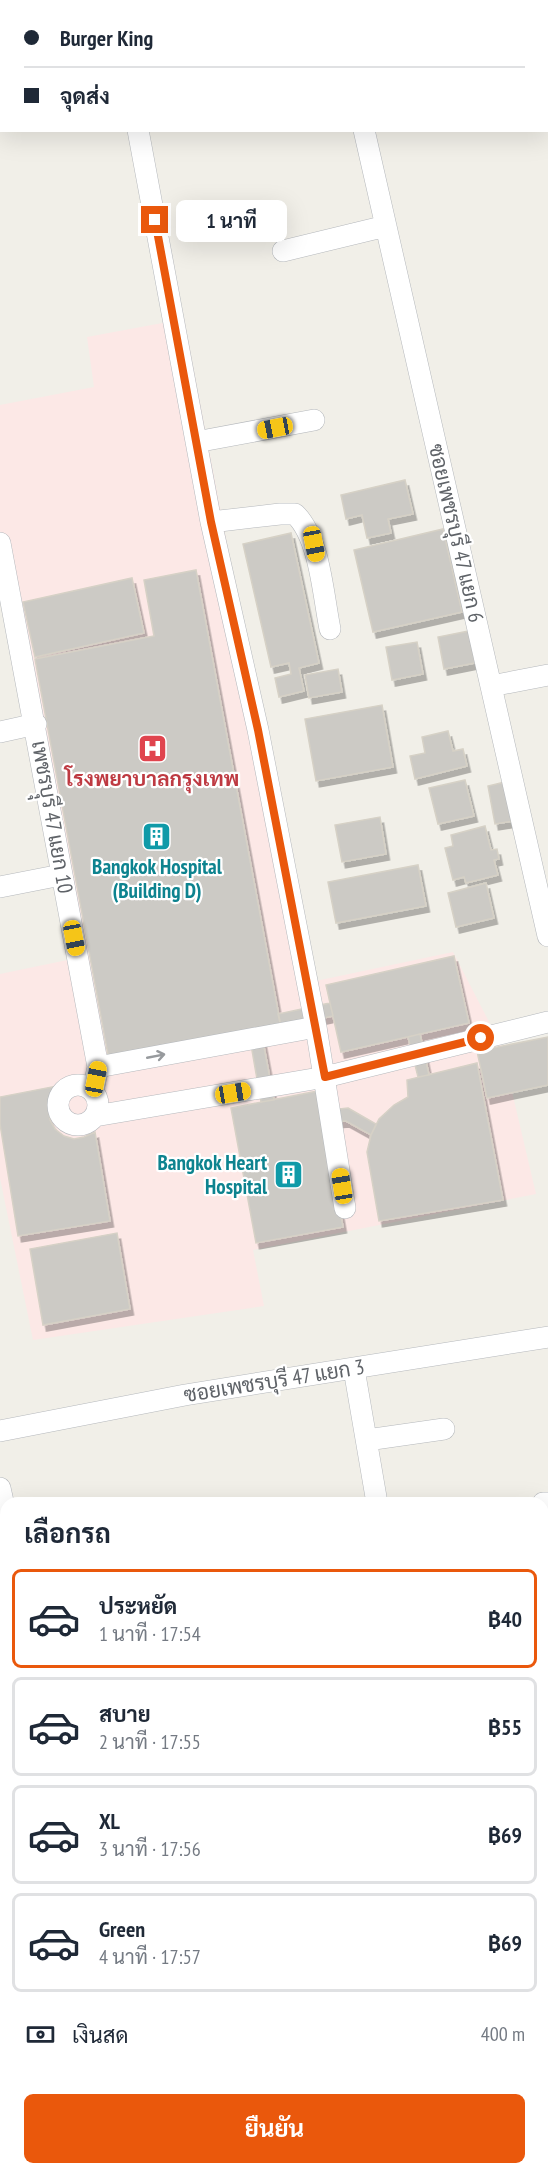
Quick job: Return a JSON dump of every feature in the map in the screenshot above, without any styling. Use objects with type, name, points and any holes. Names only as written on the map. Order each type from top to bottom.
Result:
[{"type":"street","points":[[138,132],[211,522],[258,730],[316,1027],[345,1208]]},
{"type":"street","name":"ซอยเพชรบุรี 47 แยก 6","points":[[364,132],[548,936]]},
{"type":"street","points":[[283,251],[386,225]]},
{"type":"street","points":[[196,442],[314,420]]},
{"type":"street","points":[[211,522],[295,514],[304,523],[314,544],[330,629]]},
{"type":"street","name":"เพชรบุุรี 47 แยก 10","points":[[0,543],[7,619],[36,724],[61,875],[98,1067],[93,1091]]},
{"type":"street","points":[[491,686],[548,675]]},
{"type":"street","points":[[0,732],[36,724]]},
{"type":"street","points":[[0,887],[61,875]]},
{"type":"street","points":[[95,1116],[325,1077],[548,1022]]},
{"type":"street","points":[[98,1067],[316,1027]]},
{"type":"street","points":[[82,1085],[93,1091],[98,1104],[95,1116],[90,1122],[77,1126],[64,1121],[58,1109],[59,1096],[69,1086],[82,1085]]},
{"type":"street","name":"ซอยเพชรบุรี 47 แยก 3","points":[[1,1425],[548,1337]]},
{"type":"street","points":[[354,1369],[376,1497]]},
{"type":"street","points":[[367,1440],[444,1429]]},
{"type":"shaded area","name":"โรงพยาบาลกรุงเทพ","points":[[184,319],[311,982],[453,952],[501,1045],[536,1194],[253,1250],[264,1306],[33,1340],[0,1178],[0,974],[77,958],[0,543],[0,405],[94,387],[87,337]]},
{"type":"building","points":[[405,480],[413,514],[388,519],[391,533],[367,538],[362,515],[346,519],[341,495]]},
{"type":"building","points":[[443,529],[462,612],[373,632],[354,550]]},
{"type":"building","points":[[291,533],[319,663],[299,668],[304,691],[279,697],[275,678],[291,674],[289,663],[271,667],[243,544]]},
{"type":"building","name":"Bangkok Hospital (Building D)","points":[[196,570],[281,1027],[109,1060],[35,659],[154,636],[144,580]]},
{"type":"building","points":[[132,578],[144,633],[35,657],[23,602]]},
{"type":"building","points":[[469,631],[475,663],[444,669],[438,637]]},
{"type":"building","points":[[417,642],[423,674],[392,680],[386,647]]},
{"type":"building","points":[[338,669],[342,692],[309,698],[305,675]]},
{"type":"building","points":[[382,705],[393,767],[316,781],[305,719]]},
{"type":"building","points":[[448,731],[453,751],[463,749],[467,766],[415,779],[410,756],[425,753],[422,737]]},
{"type":"building","points":[[465,780],[474,816],[438,824],[429,788]]},
{"type":"building","points":[[505,782],[513,821],[495,824],[488,786]]},
{"type":"building","points":[[380,817],[386,854],[342,862],[335,825]]},
{"type":"building","points":[[485,826],[491,850],[497,849],[499,859],[494,860],[498,875],[466,883],[464,877],[453,880],[445,848],[453,846],[451,835]]},
{"type":"building","points":[[418,865],[426,906],[336,923],[328,882]]},
{"type":"building","points":[[486,883],[494,918],[456,927],[448,893]]},
{"type":"building","points":[[454,956],[469,1023],[341,1052],[326,985]]},
{"type":"building","points":[[330,1003],[333,1016],[281,1027],[278,1014]]},
{"type":"building","points":[[261,1031],[274,1100],[261,1102],[249,1033]]},
{"type":"building","points":[[420,1034],[429,1075],[418,1077],[408,1037]]},
{"type":"building","points":[[548,1037],[548,1085],[487,1098],[477,1051]]},
{"type":"building","points":[[477,1063],[503,1200],[379,1221],[367,1152],[371,1135],[379,1119],[394,1105],[408,1097],[407,1080]]},
{"type":"building","points":[[62,1085],[52,1099],[49,1110],[50,1120],[55,1129],[64,1136],[74,1139],[95,1132],[110,1221],[18,1236],[0,1124],[0,1097]]},
{"type":"building","name":"Bangkok Heart Hospital","points":[[318,1091],[343,1227],[256,1243],[231,1108]]},
{"type":"building","points":[[348,1108],[376,1124],[371,1135],[346,1121],[323,1123],[322,1111]]},
{"type":"building","points":[[117,1233],[130,1309],[43,1325],[30,1249]]},
{"type":"place","name":"โรงพยาบาลกรุงเทพ","points":[[152,748]]},
{"type":"place","name":"Bangkok Hospital (Building D)","points":[[157,836]]},
{"type":"place","name":"Bangkok Heart Hospital","points":[[288,1175]]},
{"type":"route","points":[[155,220],[211,522],[258,730],[325,1077],[481,1038]]}]
